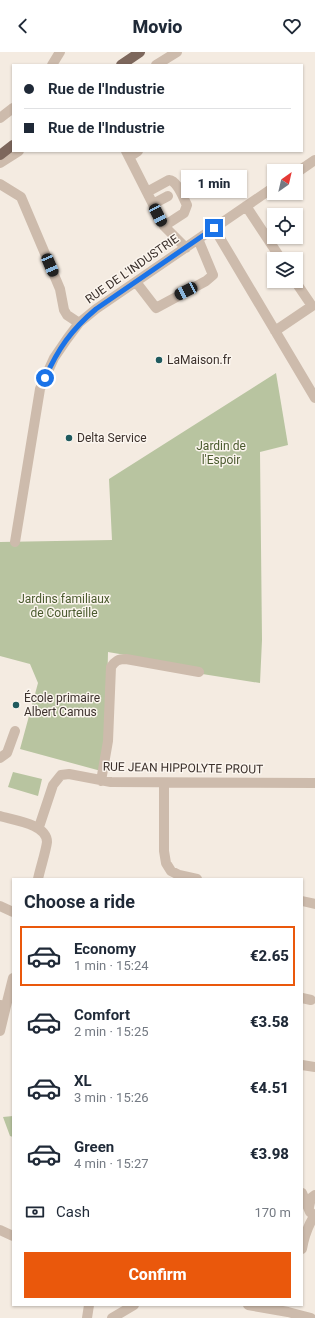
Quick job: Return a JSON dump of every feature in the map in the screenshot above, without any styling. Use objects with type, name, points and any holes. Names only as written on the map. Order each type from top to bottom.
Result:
[{"type":"main road","points":[[122,64],[140,52]]},
{"type":"main road","points":[[0,155],[12,146]]},
{"type":"street","points":[[53,64],[60,52]]},
{"type":"street","points":[[158,64],[177,52]]},
{"type":"street","points":[[0,118],[12,109]]},
{"type":"street","points":[[0,163],[17,152]]},
{"type":"street","points":[[128,154],[164,226],[186,248]]},
{"type":"street","points":[[303,168],[315,160]]},
{"type":"street","points":[[147,192],[169,180],[175,182],[174,193]]},
{"type":"street","points":[[4,186],[20,197],[60,289],[64,310],[67,315],[79,323]]},
{"type":"street","name":"RUE DE L'INDUSTRIE","points":[[15,542],[40,389],[54,358],[79,323],[96,309],[267,192]]},
{"type":"street","points":[[153,204],[174,193]]},
{"type":"street","points":[[164,226],[184,213],[187,209],[187,205],[174,193]]},
{"type":"street","points":[[246,206],[276,252]]},
{"type":"street","points":[[214,228],[315,398]]},
{"type":"street","points":[[136,282],[156,308],[206,281],[213,275],[198,239]]},
{"type":"street","points":[[276,331],[312,306],[300,288]]},
{"type":"street","points":[[101,781],[108,741],[111,667],[115,662],[120,659],[126,659],[199,672]]},
{"type":"street","points":[[0,758],[7,753],[15,731]]},
{"type":"street","name":"RUE JEAN HIPPOLYTE PROUT","points":[[42,830],[54,785],[61,775],[69,774],[101,781],[164,783],[315,783]]},
{"type":"street","points":[[164,783],[164,851],[166,863],[171,871],[193,878]]},
{"type":"street","points":[[0,816],[42,830],[47,841],[38,878]]},
{"type":"street","points":[[303,901],[315,904]]},
{"type":"street","points":[[0,906],[12,912]]},
{"type":"street","points":[[0,1031],[3,1005],[12,981]]},
{"type":"street","points":[[303,1065],[315,1067]]},
{"type":"street","points":[[303,1191],[315,1195],[309,1202],[313,1213],[303,1244]]},
{"type":"street","points":[[303,1193],[313,1213]]},
{"type":"street","points":[[0,1230],[12,1236]]},
{"type":"street","points":[[87,1318],[89,1306]]},
{"type":"street","points":[[112,1318],[132,1306]]},
{"type":"street","points":[[262,1306],[289,1308],[306,1317]]},
{"type":"green space","name":"Jardins familiaux de Courteille","points":[[276,373],[288,445],[260,452],[262,640],[260,683],[196,673],[195,667],[108,652],[106,736],[101,771],[20,749],[38,683],[30,664],[0,656],[0,542],[112,540],[109,479]]},
{"type":"green space","points":[[13,772],[42,779],[38,796],[8,787]]},
{"type":"green space","points":[[12,1116],[12,1137],[10,1136],[3,1117]]},
{"type":"place","name":"LaMaison.fr","points":[[159,360]]},
{"type":"place","name":"Delta Service","points":[[69,438]]},
{"type":"place","name":"École primaire Albert Camus","points":[[16,705]]},
{"type":"route","points":[[45,378],[54,358],[79,323],[96,309],[214,228]]},
{"type":"park label","name":"Jardin de l'Espoir","points":[[221,453]]}]
